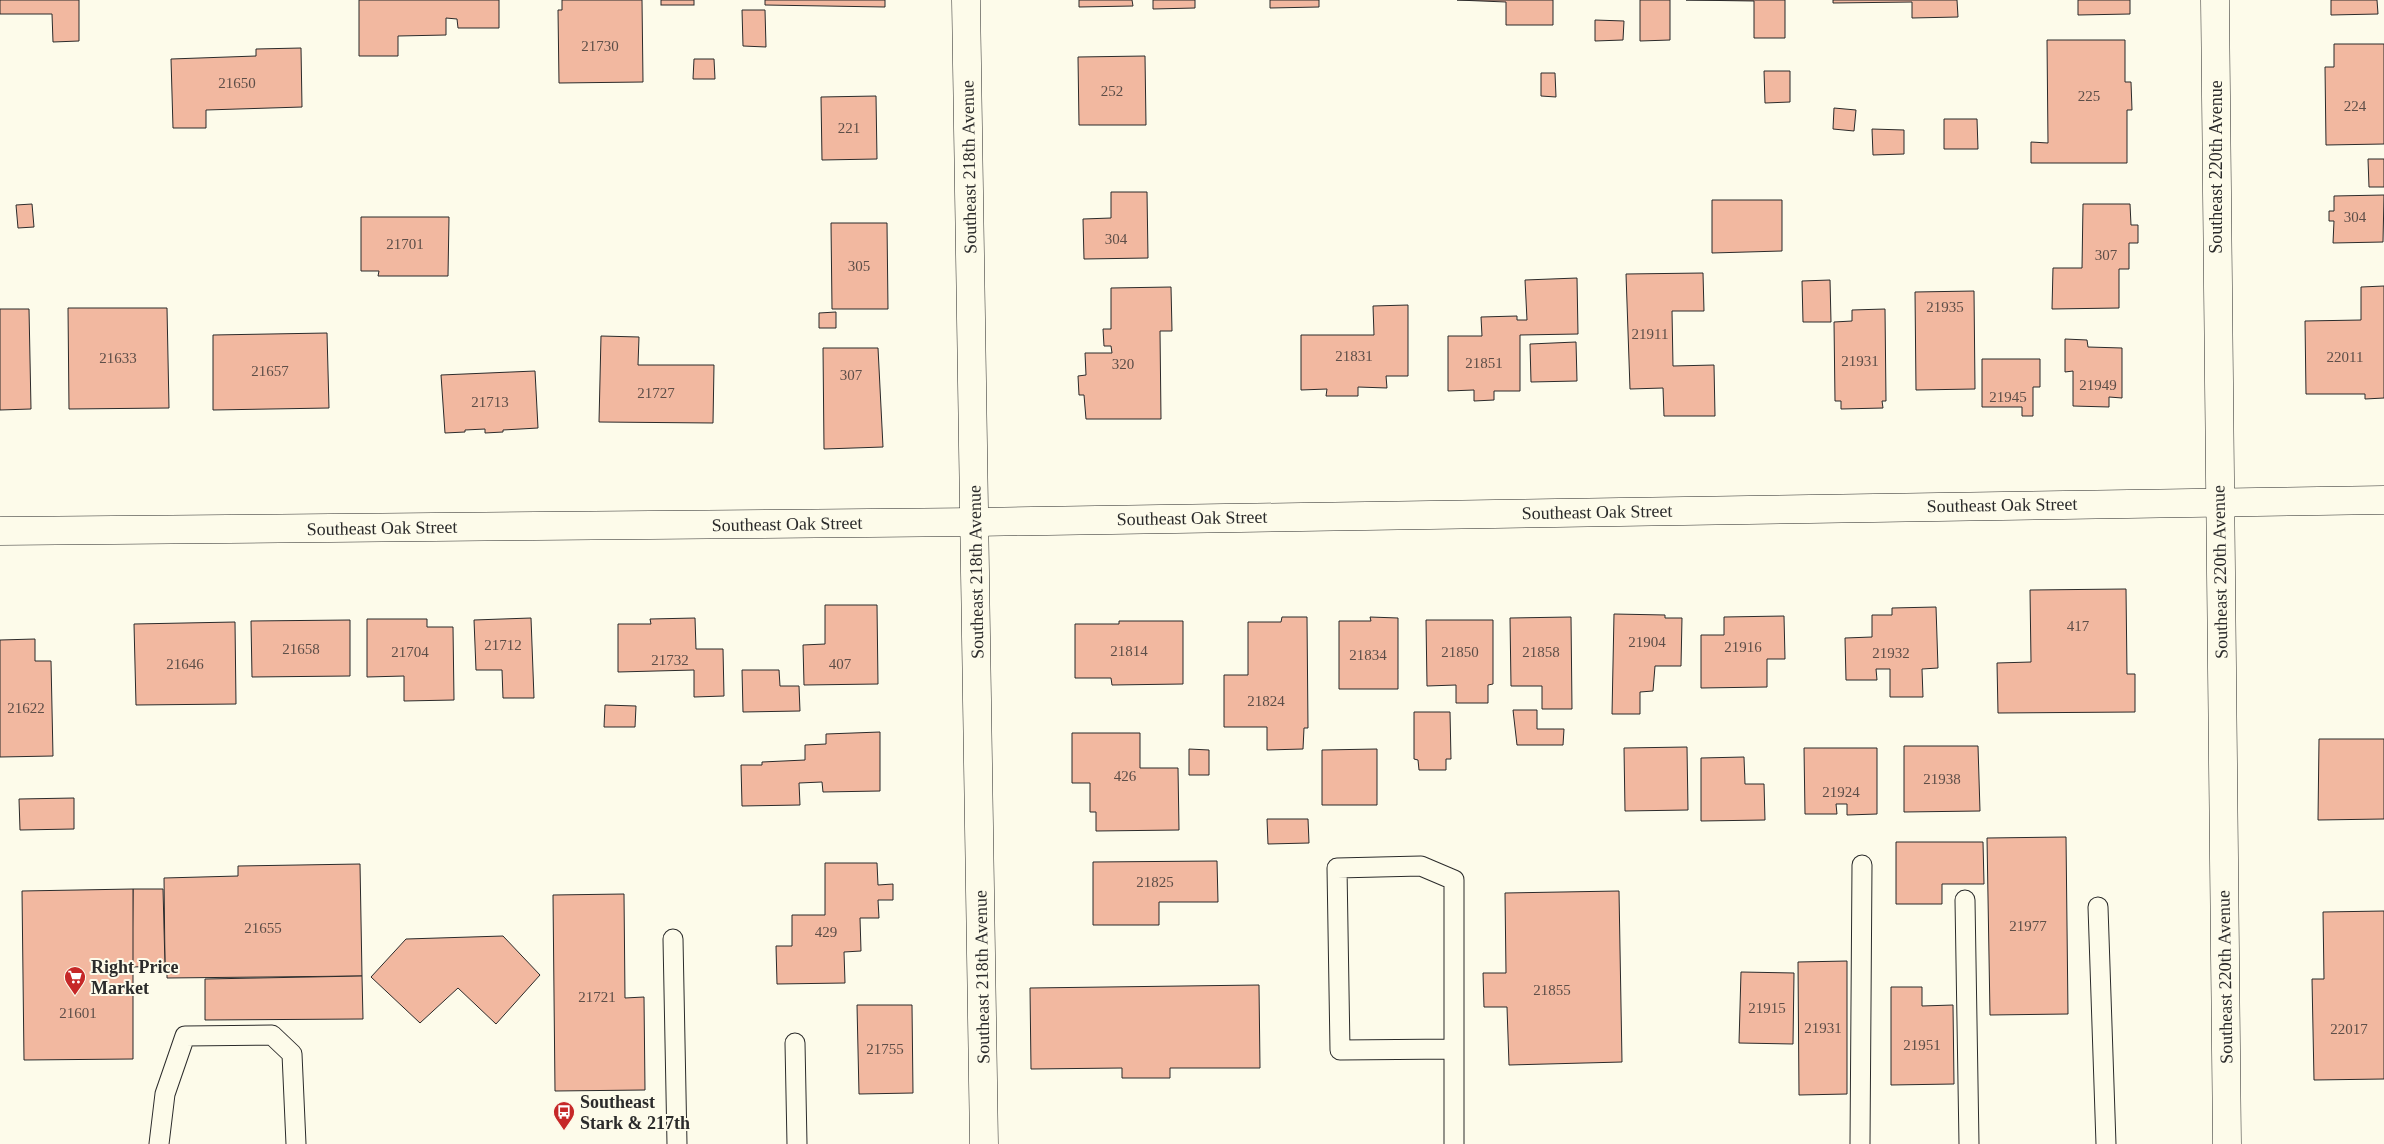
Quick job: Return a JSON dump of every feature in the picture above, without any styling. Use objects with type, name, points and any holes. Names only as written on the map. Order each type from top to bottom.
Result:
[{"type":"street","name":"Southeast 218th Avenue","points":[[966,0],[976,522],[984,1144]]},
{"type":"street","name":"Southeast 220th Avenue","points":[[2215,0],[2226,1144]]},
{"type":"street","name":"Southeast Oak Street","points":[[0,531],[976,522],[2219,501],[2384,500]]},
{"type":"lane","points":[[1860,1144],[1862,865]]},
{"type":"lane","points":[[1454,1049],[1340,1050],[1338,868],[1421,866],[1454,880],[1454,1049],[1454,1144]]},
{"type":"lane","points":[[1965,900],[1969,1144]]},
{"type":"lane","points":[[2098,908],[2106,1144]]},
{"type":"lane","points":[[673,939],[677,1144]]},
{"type":"lane","points":[[159,1144],[165,1094],[184,1036],[272,1035],[292,1054],[296,1144]]},
{"type":"lane","points":[[795,1043],[797,1144]]},
{"type":"building","points":[[0,0],[79,0],[79,41],[53,42],[52,14],[0,14]]},
{"type":"building","points":[[359,0],[499,0],[499,28],[458,28],[457,19],[446,18],[446,35],[398,36],[398,56],[359,56]]},
{"type":"building","points":[[562,0],[642,0],[643,82],[559,83],[558,10],[562,10]]},
{"type":"building","points":[[661,0],[694,0],[694,5],[661,5]]},
{"type":"building","points":[[765,0],[885,0],[885,7],[765,5]]},
{"type":"building","points":[[1079,0],[1132,0],[1133,6],[1079,7]]},
{"type":"building","points":[[1153,0],[1195,0],[1195,8],[1153,9]]},
{"type":"building","points":[[1270,0],[1319,0],[1319,7],[1270,8]]},
{"type":"building","points":[[1457,0],[1553,0],[1553,25],[1506,25],[1506,2]]},
{"type":"building","points":[[1640,0],[1670,0],[1670,40],[1640,41]]},
{"type":"building","points":[[1686,0],[1785,0],[1785,38],[1754,38],[1754,1]]},
{"type":"building","points":[[1833,0],[1957,0],[1958,17],[1912,18],[1912,2],[1833,3]]},
{"type":"building","points":[[2078,0],[2130,0],[2130,14],[2078,15]]},
{"type":"building","points":[[2331,0],[2377,0],[2378,14],[2331,15]]},
{"type":"building","points":[[742,10],[765,10],[766,47],[743,46]]},
{"type":"building","points":[[1595,20],[1624,21],[1623,40],[1595,41]]},
{"type":"building","points":[[2047,40],[2125,40],[2125,82],[2131,82],[2132,110],[2127,110],[2127,163],[2031,163],[2031,142],[2048,143]]},
{"type":"building","points":[[2334,44],[2384,44],[2384,144],[2326,145],[2325,67],[2334,67]]},
{"type":"building","points":[[301,48],[302,107],[206,110],[206,128],[173,128],[171,59],[256,56],[256,49]]},
{"type":"building","points":[[1145,56],[1146,125],[1079,125],[1078,57]]},
{"type":"building","points":[[694,59],[714,59],[715,79],[693,79]]},
{"type":"building","points":[[1764,71],[1790,71],[1790,102],[1765,103]]},
{"type":"building","points":[[1541,73],[1555,73],[1556,97],[1541,96]]},
{"type":"building","points":[[876,96],[877,159],[822,160],[821,97]]},
{"type":"building","points":[[1834,108],[1856,110],[1854,131],[1833,129]]},
{"type":"building","points":[[1944,119],[1977,119],[1978,149],[1944,149]]},
{"type":"building","points":[[1872,129],[1904,130],[1904,154],[1873,155]]},
{"type":"building","points":[[2368,159],[2384,159],[2384,187],[2369,187]]},
{"type":"building","points":[[1111,192],[1147,192],[1148,258],[1084,259],[1083,219],[1111,218]]},
{"type":"building","points":[[2384,195],[2383,242],[2333,243],[2334,221],[2329,221],[2329,211],[2334,211],[2334,196]]},
{"type":"building","points":[[1712,200],[1782,200],[1782,251],[1712,253]]},
{"type":"building","points":[[32,204],[34,227],[18,228],[16,205]]},
{"type":"building","points":[[2083,204],[2130,204],[2131,225],[2138,225],[2138,243],[2129,243],[2129,269],[2119,269],[2119,308],[2052,309],[2053,268],[2082,268]]},
{"type":"building","points":[[361,217],[449,217],[448,276],[378,276],[379,271],[361,271]]},
{"type":"building","points":[[831,223],[887,223],[888,309],[832,309]]},
{"type":"building","points":[[1703,273],[1704,311],[1672,311],[1673,366],[1714,365],[1715,416],[1664,416],[1663,388],[1630,389],[1626,274]]},
{"type":"building","points":[[1577,278],[1578,334],[1520,335],[1520,391],[1494,391],[1494,400],[1474,401],[1474,390],[1448,391],[1448,336],[1482,336],[1481,317],[1517,316],[1517,320],[1527,320],[1525,280]]},
{"type":"building","points":[[1830,280],[1831,322],[1803,322],[1802,281]]},
{"type":"building","points":[[2384,286],[2384,398],[2365,399],[2365,394],[2306,394],[2305,321],[2361,320],[2361,287]]},
{"type":"building","points":[[1171,287],[1172,331],[1160,331],[1161,419],[1086,419],[1084,395],[1079,395],[1078,376],[1086,375],[1085,353],[1112,353],[1111,346],[1104,346],[1103,329],[1111,329],[1111,288]]},
{"type":"building","points":[[1974,291],[1975,389],[1916,390],[1915,292]]},
{"type":"building","points":[[1408,305],[1408,376],[1386,376],[1387,388],[1358,387],[1358,396],[1326,396],[1327,389],[1301,390],[1301,335],[1374,335],[1373,306]]},
{"type":"building","points":[[68,308],[167,308],[169,408],[69,409]]},
{"type":"building","points":[[0,309],[29,309],[31,409],[0,410]]},
{"type":"building","points":[[1885,309],[1886,401],[1882,401],[1883,408],[1841,409],[1841,401],[1835,401],[1834,322],[1852,321],[1852,310]]},
{"type":"building","points":[[836,312],[836,328],[819,328],[819,313]]},
{"type":"building","points":[[327,333],[329,408],[213,410],[213,335]]},
{"type":"building","points":[[601,336],[639,337],[638,365],[714,365],[713,423],[599,422]]},
{"type":"building","points":[[2065,339],[2087,340],[2088,347],[2122,348],[2122,398],[2109,397],[2109,407],[2073,406],[2073,371],[2065,372]]},
{"type":"building","points":[[1576,342],[1577,381],[1531,382],[1530,344]]},
{"type":"building","points":[[823,348],[878,348],[883,447],[824,449]]},
{"type":"building","points":[[1982,359],[2040,359],[2040,387],[2033,387],[2033,416],[2022,416],[2022,407],[1982,407]]},
{"type":"building","points":[[535,371],[538,428],[485,433],[485,429],[445,433],[441,375]]},
{"type":"building","points":[[2126,589],[2127,674],[2135,674],[2135,712],[1998,713],[1997,663],[2031,662],[2030,590]]},
{"type":"building","points":[[825,605],[877,605],[878,684],[804,685],[803,645],[825,644]]},
{"type":"building","points":[[1936,607],[1938,668],[1922,669],[1923,697],[1890,697],[1890,669],[1876,669],[1877,680],[1846,680],[1845,638],[1872,637],[1872,615],[1892,615],[1892,608]]},
{"type":"building","points":[[1614,614],[1665,615],[1665,618],[1682,618],[1681,666],[1655,666],[1653,691],[1640,692],[1640,714],[1612,714]]},
{"type":"building","points":[[1784,616],[1785,659],[1767,659],[1767,687],[1701,688],[1701,635],[1724,635],[1724,617]]},
{"type":"building","points":[[1282,617],[1307,617],[1308,728],[1304,728],[1303,749],[1267,750],[1267,727],[1224,727],[1224,675],[1248,675],[1248,622],[1281,622]]},
{"type":"building","points":[[1370,617],[1398,618],[1398,689],[1339,689],[1339,621],[1371,621]]},
{"type":"building","points":[[1571,617],[1572,709],[1542,709],[1542,686],[1511,686],[1510,618]]},
{"type":"building","points":[[531,618],[534,698],[503,698],[502,670],[476,670],[474,620]]},
{"type":"building","points":[[695,618],[696,649],[723,649],[724,696],[694,697],[694,670],[618,672],[618,624],[651,624],[650,619]]},
{"type":"building","points":[[367,619],[427,619],[427,627],[453,627],[454,700],[404,701],[404,676],[367,677]]},
{"type":"building","points":[[350,620],[350,676],[252,677],[251,621]]},
{"type":"building","points":[[1426,620],[1493,620],[1493,684],[1488,685],[1488,703],[1456,703],[1456,685],[1427,686]]},
{"type":"building","points":[[1119,621],[1183,621],[1183,684],[1112,685],[1111,678],[1075,678],[1075,624],[1119,624]]},
{"type":"building","points":[[235,622],[236,704],[136,705],[134,624]]},
{"type":"building","points":[[35,639],[35,661],[51,661],[53,756],[0,757],[0,640]]},
{"type":"building","points":[[742,670],[779,670],[780,686],[799,686],[800,711],[743,712]]},
{"type":"building","points":[[605,705],[636,706],[635,727],[604,727]]},
{"type":"building","points":[[1513,710],[1537,710],[1537,729],[1564,729],[1563,745],[1517,745]]},
{"type":"building","points":[[1414,712],[1450,712],[1451,759],[1446,759],[1446,770],[1419,770],[1418,760],[1414,759]]},
{"type":"building","points":[[880,732],[880,791],[823,792],[822,782],[799,783],[800,805],[742,806],[741,765],[762,765],[762,762],[805,760],[805,745],[826,744],[826,734]]},
{"type":"building","points":[[1072,733],[1140,733],[1140,768],[1178,768],[1179,830],[1096,831],[1096,812],[1090,812],[1090,783],[1072,783]]},
{"type":"building","points":[[2319,739],[2384,739],[2384,819],[2318,820]]},
{"type":"building","points":[[1904,746],[1978,746],[1980,811],[1904,812]]},
{"type":"building","points":[[1687,747],[1688,810],[1625,811],[1624,748]]},
{"type":"building","points":[[1804,748],[1877,748],[1877,814],[1847,815],[1847,804],[1836,804],[1837,814],[1805,814]]},
{"type":"building","points":[[1189,749],[1209,750],[1209,775],[1189,775]]},
{"type":"building","points":[[1377,749],[1377,805],[1322,805],[1322,750]]},
{"type":"building","points":[[1744,757],[1745,784],[1764,784],[1765,820],[1701,821],[1701,758]]},
{"type":"building","points":[[74,798],[74,829],[20,830],[19,799]]},
{"type":"building","points":[[1267,819],[1308,819],[1309,843],[1268,844]]},
{"type":"building","points":[[2066,837],[2068,1014],[1990,1015],[1987,838]]},
{"type":"building","points":[[1896,842],[1983,842],[1984,884],[1942,884],[1942,904],[1896,904]]},
{"type":"building","points":[[1217,861],[1218,902],[1159,902],[1159,925],[1093,925],[1093,862]]},
{"type":"building","points":[[825,863],[877,863],[878,885],[893,884],[893,900],[878,900],[879,918],[860,918],[861,951],[844,952],[845,983],[777,984],[776,946],[792,946],[792,915],[825,915]]},
{"type":"building","points":[[360,864],[362,976],[167,978],[167,966],[165,966],[164,878],[238,876],[238,866]]},
{"type":"building","points":[[133,889],[163,889],[165,966],[132,967]]},
{"type":"building","points":[[133,889],[133,1059],[24,1060],[22,891]]},
{"type":"building","points":[[1619,891],[1622,1062],[1509,1065],[1507,1007],[1484,1007],[1483,973],[1506,973],[1505,893]]},
{"type":"building","points":[[624,894],[625,998],[644,997],[645,1090],[555,1091],[553,895]]},
{"type":"building","points":[[2384,911],[2384,1079],[2314,1080],[2312,979],[2324,979],[2323,912]]},
{"type":"building","points":[[503,936],[540,975],[496,1024],[458,988],[420,1023],[371,977],[406,939]]},
{"type":"building","points":[[1847,961],[1847,1094],[1799,1095],[1798,962]]},
{"type":"building","points":[[1741,972],[1794,973],[1793,1044],[1739,1043]]},
{"type":"building","points":[[362,976],[363,1019],[205,1020],[205,979]]},
{"type":"building","points":[[1259,985],[1260,1068],[1170,1068],[1170,1078],[1122,1078],[1122,1068],[1031,1069],[1030,988]]},
{"type":"building","points":[[1891,987],[1922,987],[1922,1006],[1953,1005],[1954,1084],[1891,1085]]},
{"type":"building","points":[[857,1005],[912,1005],[913,1093],[859,1094]]},
{"type":"place","name":"Right Price Market","points":[[75,996]]},
{"type":"place","name":"Southeast Stark & 217th","points":[[564,1131]]}]
